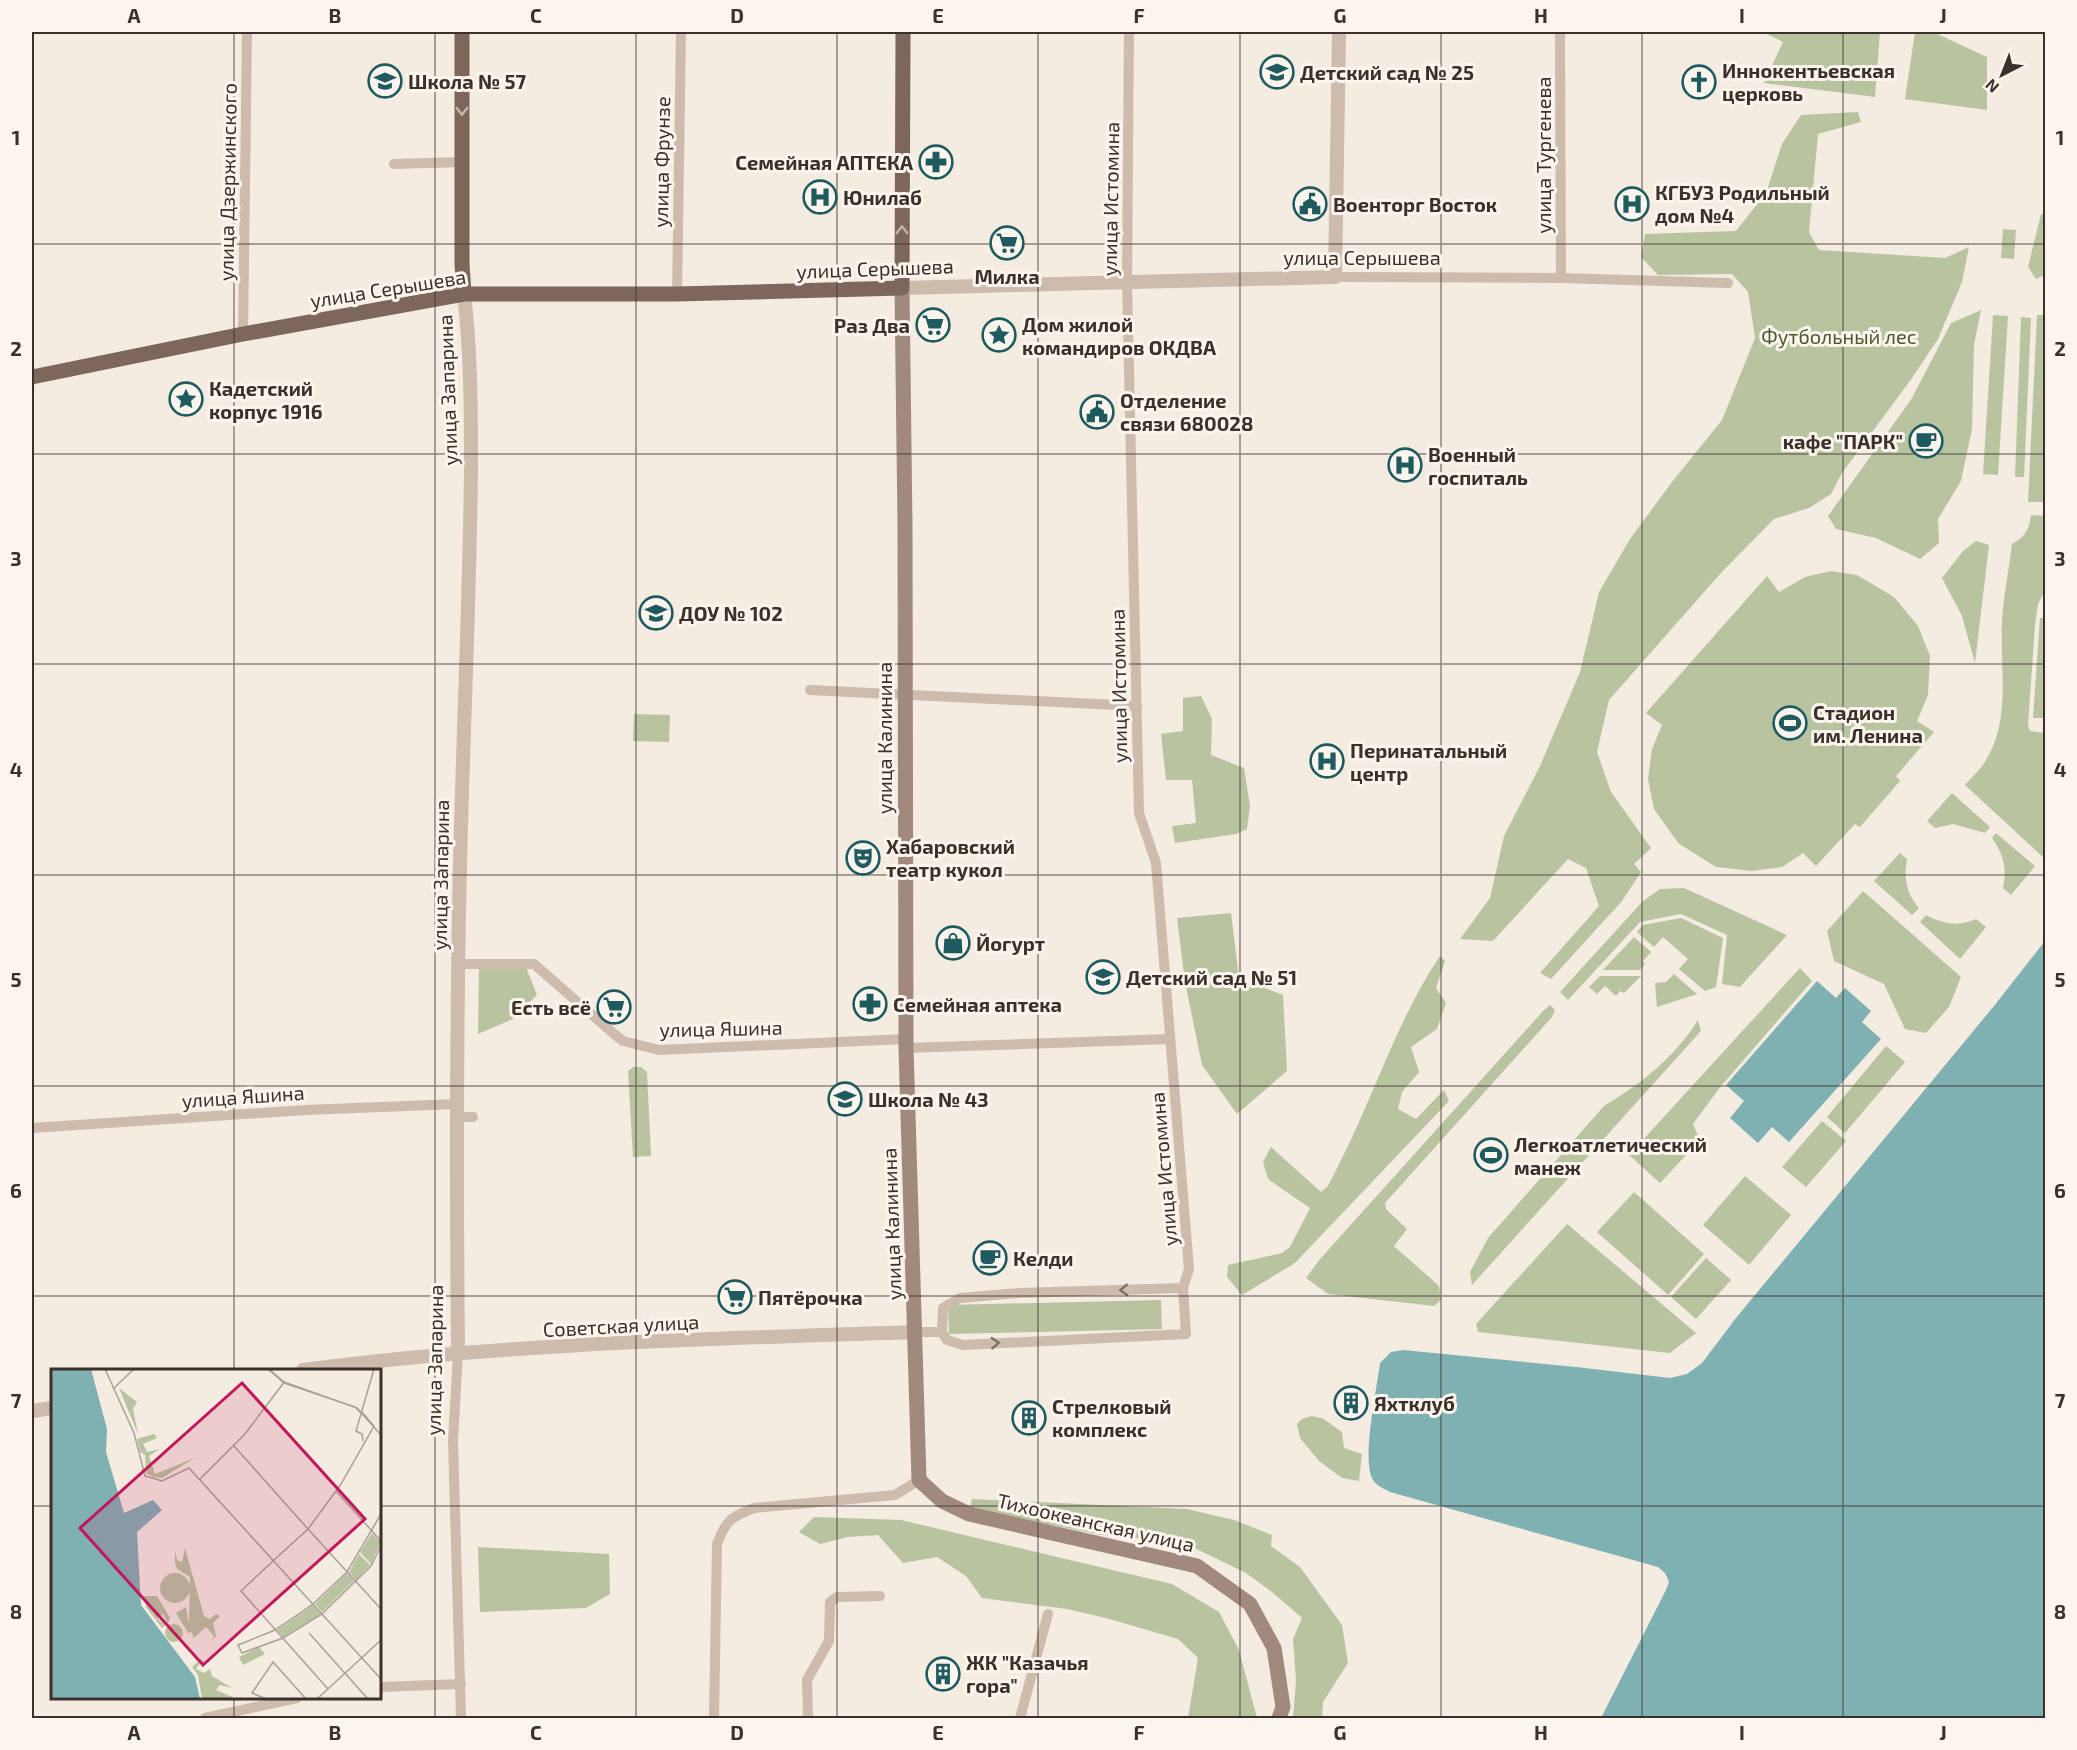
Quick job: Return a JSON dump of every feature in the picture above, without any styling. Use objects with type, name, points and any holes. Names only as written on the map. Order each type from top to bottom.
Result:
[{"type":"main road","name":"улица Запарина","points":[[462,32],[464,294]]},
{"type":"main road","name":"улица Калинина","points":[[903,32],[906,1044],[919,1480]]},
{"type":"main road","name":"улица Серышева","points":[[32,377],[243,334],[464,294],[677,294],[902,288]]},
{"type":"main road","name":"Тихоокеанская улица","points":[[919,1480],[942,1501],[969,1514],[1197,1566],[1250,1604],[1274,1648],[1283,1707],[1279,1719]]},
{"type":"street","name":"улица Дзержинского","points":[[243,334],[247,32]]},
{"type":"street","name":"улица Фрунзе","points":[[677,294],[681,32]]},
{"type":"street","name":"улица Истомина","points":[[1130,32],[1127,281],[1139,813],[1156,863],[1189,1269],[1183,1288],[1186,1334]]},
{"type":"street","points":[[1335,277],[1339,32]]},
{"type":"street","name":"улица Тургенева","points":[[1560,32],[1561,278]]},
{"type":"street","points":[[394,164],[462,162]]},
{"type":"street","name":"улица Серышева","points":[[902,288],[1335,277],[1561,278],[1728,283]]},
{"type":"street","name":"улица Запарина","points":[[461,1719],[453,1440],[458,1353],[457,1111],[462,763],[470,557],[471,427],[464,294]]},
{"type":"street","points":[[810,690],[1137,706]]},
{"type":"street","name":"улица Яшина","points":[[459,964],[534,964],[623,1041],[659,1050],[1170,1040]]},
{"type":"street","name":"улица Яшина","points":[[32,1128],[306,1110],[457,1111],[473,1117]]},
{"type":"street","points":[[942,1332],[943,1308],[960,1298],[1018,1293],[1183,1288]]},
{"type":"street","name":"Советская улица","points":[[320,1369],[458,1353],[663,1341],[942,1332],[947,1340],[963,1345],[1186,1334]]},
{"type":"street","points":[[32,1411],[51,1408]]},
{"type":"street","points":[[714,1719],[717,1544],[723,1527],[733,1516],[754,1508],[895,1496],[919,1480]]},
{"type":"street","points":[[808,1719],[807,1680],[829,1641],[830,1602],[837,1597],[880,1596]]},
{"type":"street","points":[[1020,1719],[1048,1614]]},
{"type":"street","points":[[381,1687],[461,1684]]},
{"type":"street","points":[[205,1719],[293,1699]]},
{"type":"green space","points":[[1763,32],[1880,32],[1875,97],[1764,83],[1783,42]]},
{"type":"green space","points":[[1915,32],[1933,32],[1987,57],[1987,110],[1905,99]]},
{"type":"green space","name":"Футбольный лес","points":[[1858,112],[1861,122],[1818,134],[1809,232],[1819,250],[1945,258],[1969,247],[1962,282],[1938,339],[1842,473],[1831,494],[1809,508],[1774,519],[1720,574],[1609,700],[1597,752],[1611,792],[1651,848],[1634,864],[1641,872],[1622,901],[1551,979],[1540,973],[1599,906],[1586,868],[1568,859],[1493,941],[1460,939],[1490,898],[1504,836],[1540,766],[1580,672],[1599,592],[1630,539],[1722,420],[1755,338],[1748,292],[1732,274],[1658,275],[1641,257],[1645,234],[1736,231],[1766,193],[1782,144],[1801,115]]},
{"type":"green space","points":[[2041,214],[2045,215],[2045,275],[2036,279],[2028,267]]},
{"type":"green space","points":[[2003,229],[2016,230],[2014,259],[2001,258]]},
{"type":"green space","points":[[1981,310],[1974,345],[1972,429],[1961,481],[1938,519],[1939,543],[1920,559],[1876,538],[1836,529],[1828,516],[1912,398],[1951,323]]},
{"type":"green space","points":[[1993,315],[2008,316],[1998,475],[1983,474]]},
{"type":"green space","points":[[2037,315],[2046,315],[2045,502],[2028,502]]},
{"type":"green space","points":[[2021,317],[2031,318],[2024,477],[2015,477]]},
{"type":"green space","points":[[2031,515],[2046,516],[2045,590],[2038,604],[2035,624],[2028,725],[2030,731],[2045,733],[2045,859],[1965,785],[1986,760],[1999,728],[2003,693],[2003,613],[2012,544],[2026,533]]},
{"type":"green space","points":[[1976,541],[1989,545],[1975,663],[1962,616],[1942,578],[1963,551]]},
{"type":"green space","name":"Стадион им. Ленина","points":[[1831,571],[1857,575],[1894,597],[1918,626],[1930,656],[1928,695],[1917,721],[1934,732],[1896,776],[1900,781],[1860,827],[1855,824],[1816,866],[1803,853],[1782,867],[1752,871],[1716,867],[1678,843],[1654,809],[1648,779],[1652,749],[1662,725],[1646,713],[1767,576],[1779,592],[1805,577]]},
{"type":"green space","points":[[2040,618],[2045,618],[2045,718],[2033,718]]},
{"type":"green space","points":[[1201,696],[1212,719],[1211,755],[1244,768],[1250,806],[1247,829],[1236,834],[1175,843],[1172,826],[1196,823],[1192,780],[1166,780],[1161,734],[1183,731],[1183,698]]},
{"type":"green space","points":[[634,714],[670,715],[669,742],[633,741]]},
{"type":"green space","points":[[1952,793],[1990,827],[1985,833],[1953,824],[1935,828],[1927,821]]},
{"type":"green space","points":[[1996,833],[2035,866],[2011,895],[2003,888],[2005,875],[2003,862],[1992,838]]},
{"type":"green space","points":[[1900,853],[1907,859],[1907,885],[1911,897],[1919,908],[1912,915],[1874,881]]},
{"type":"green space","points":[[1684,888],[1787,935],[1740,987],[1722,984],[1727,935],[1681,914],[1640,922],[1568,1000],[1560,992],[1643,901],[1660,889]]},
{"type":"green space","points":[[1863,891],[1961,977],[1949,1007],[1926,1033],[1905,1029],[1884,984],[1834,961],[1827,931]]},
{"type":"green space","points":[[1231,913],[1239,978],[1283,995],[1287,1071],[1237,1114],[1202,1065],[1185,982],[1177,918]]},
{"type":"green space","points":[[1926,915],[1938,921],[1951,923],[1963,923],[1976,919],[1986,927],[1960,959],[1920,922]]},
{"type":"green space","points":[[1681,918],[1723,938],[1716,987],[1705,991],[1679,969],[1688,959],[1663,937],[1654,947],[1637,932],[1643,925]]},
{"type":"green space","points":[[1634,937],[1651,952],[1643,961],[1645,964],[1640,970],[1603,970]]},
{"type":"green space","points":[[1440,956],[1445,961],[1436,988],[1446,1003],[1437,1029],[1411,1047],[1419,1072],[1402,1092],[1398,1109],[1416,1119],[1444,1090],[1449,1101],[1295,1263],[1242,1295],[1227,1277],[1228,1265],[1282,1253],[1290,1247],[1310,1208],[1268,1179],[1263,1162],[1271,1147],[1321,1192],[1328,1186],[1404,1020]]},
{"type":"green space","points":[[479,967],[526,967],[537,995],[513,1019],[478,1034]]},
{"type":"green space","points":[[1800,968],[1812,981],[1721,1086],[1693,1124],[1700,1140],[1660,1183],[1629,1155]]},
{"type":"green space","points":[[1674,974],[1697,994],[1657,1007],[1655,983],[1666,982]]},
{"type":"green space","points":[[1600,976],[1641,976],[1624,993],[1620,991],[1616,996],[1605,986],[1597,994],[1589,987]]},
{"type":"green space","points":[[1550,1005],[1555,1010],[1552,1017],[1385,1203],[1386,1209],[1407,1229],[1394,1246],[1439,1286],[1441,1300],[1434,1306],[1328,1294],[1306,1278],[1320,1259]]},
{"type":"green space","points":[[1698,1020],[1701,1031],[1472,1285],[1470,1272],[1488,1238],[1604,1106],[1656,1069],[1679,1046]]},
{"type":"green space","points":[[1886,1046],[1905,1062],[1845,1133],[1827,1117]]},
{"type":"green space","points":[[633,1067],[641,1067],[647,1072],[651,1156],[633,1157],[628,1071]]},
{"type":"green space","points":[[1822,1121],[1846,1141],[1806,1187],[1782,1167]]},
{"type":"green space","points":[[1745,1176],[1791,1215],[1749,1265],[1703,1225]]},
{"type":"green space","points":[[1634,1192],[1704,1254],[1668,1295],[1597,1232]]},
{"type":"green space","points":[[1567,1224],[1696,1333],[1670,1353],[1478,1332],[1476,1324]]},
{"type":"green space","points":[[1706,1258],[1731,1280],[1696,1319],[1671,1297]]},
{"type":"green space","points":[[1161,1300],[1162,1329],[949,1334],[948,1305]]},
{"type":"green space","points":[[1311,1416],[1322,1418],[1342,1432],[1344,1448],[1362,1454],[1359,1481],[1342,1478],[1319,1461],[1300,1438],[1297,1424],[1302,1419]]},
{"type":"green space","points":[[972,1499],[1187,1509],[1234,1520],[1272,1535],[1271,1546],[1300,1567],[1342,1625],[1348,1663],[1323,1702],[1322,1718],[1293,1718],[1296,1681],[1293,1639],[1302,1618],[1246,1573],[1182,1542],[1101,1535],[970,1508]]},
{"type":"green space","points":[[814,1517],[901,1520],[1172,1584],[1219,1612],[1239,1650],[1257,1718],[1188,1718],[1198,1658],[1178,1639],[1067,1609],[982,1598],[966,1576],[937,1557],[903,1563],[878,1535],[848,1537],[820,1544],[799,1532]]},
{"type":"green space","points":[[478,1547],[609,1554],[610,1594],[586,1608],[480,1612]]},
{"type":"water","points":[[2045,941],[2045,1718],[1601,1718],[1666,1590],[1669,1582],[1665,1573],[1658,1567],[1390,1492],[1378,1485],[1372,1478],[1369,1468],[1369,1439],[1380,1363],[1391,1352],[1403,1350],[1670,1378],[1687,1374],[1702,1363],[1736,1318]]},
{"type":"water","points":[[1817,981],[1836,998],[1845,988],[1871,1011],[1862,1022],[1881,1039],[1789,1142],[1772,1127],[1758,1143],[1730,1118],[1744,1101],[1726,1085]]},
{"type":"place","name":"Детский сад № 25","points":[[1277,72]]},
{"type":"place","name":"Школа № 57","points":[[385,81]]},
{"type":"place","name":"Иннокентьевская церковь","points":[[1699,82]]},
{"type":"place","name":"Семейная АПТЕКА","points":[[936,162]]},
{"type":"place","name":"Юнилаб","points":[[820,197]]},
{"type":"place","name":"Военторг Восток","points":[[1310,204]]},
{"type":"place","name":"КГБУЗ Родильный дом №4","points":[[1632,204]]},
{"type":"place","name":"Милка","points":[[1007,243]]},
{"type":"place","name":"Раз Два","points":[[933,325]]},
{"type":"place","name":"Дом жилой командиров ОКДВА","points":[[999,335]]},
{"type":"place","name":"Кадетский корпус 1916","points":[[186,399]]},
{"type":"place","name":"Отделение связи 680028","points":[[1097,412]]},
{"type":"place","name":"кафе \"ПАРК\"","points":[[1926,441]]},
{"type":"place","name":"Военный госпиталь","points":[[1405,465]]},
{"type":"place","name":"ДОУ № 102","points":[[656,613]]},
{"type":"place","name":"Стадион им. Ленина","points":[[1790,723]]},
{"type":"place","name":"Перинатальный центр","points":[[1327,761]]},
{"type":"place","name":"Хабаровский театр кукол","points":[[863,858]]},
{"type":"place","name":"Йогурт","points":[[953,943]]},
{"type":"place","name":"Детский сад № 51","points":[[1103,977]]},
{"type":"place","name":"Семейная аптека","points":[[870,1004]]},
{"type":"place","name":"Есть всё","points":[[614,1007]]},
{"type":"place","name":"Школа № 43","points":[[845,1099]]},
{"type":"place","name":"Легкоатлетический манеж","points":[[1491,1155]]},
{"type":"place","name":"Келди","points":[[990,1258]]},
{"type":"place","name":"Пятёрочка","points":[[735,1297]]},
{"type":"place","name":"Яхтклуб","points":[[1351,1403]]},
{"type":"place","name":"Стрелковый комплекс","points":[[1029,1418]]},
{"type":"place","name":"ЖК \"Казачья гора\"","points":[[943,1674]]}]
